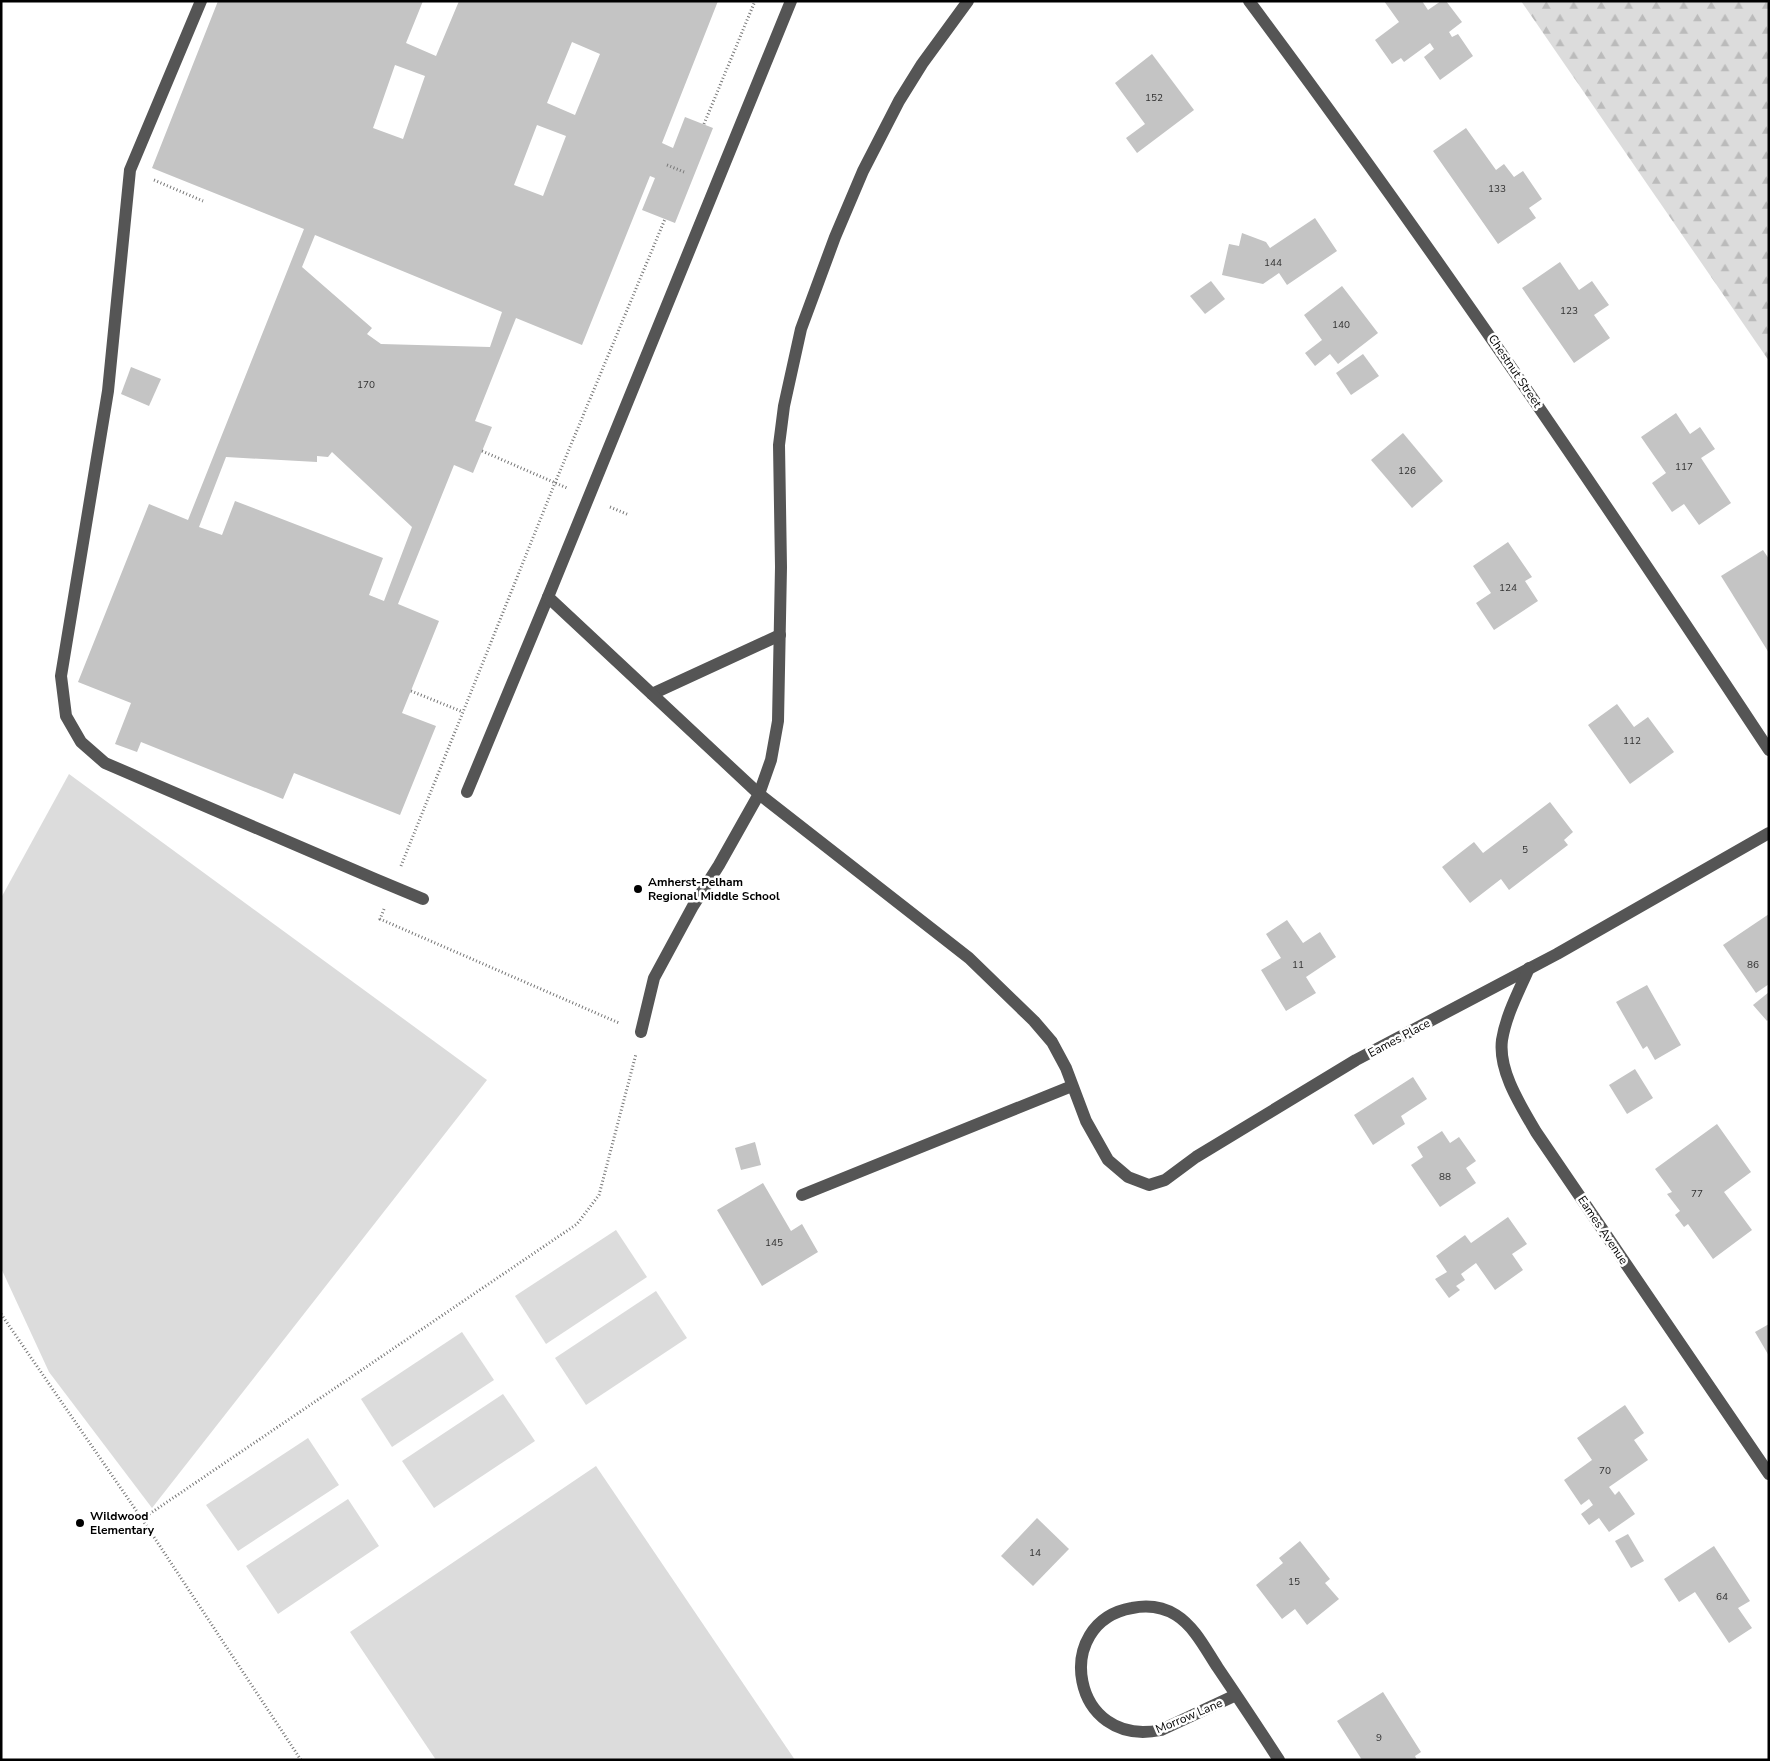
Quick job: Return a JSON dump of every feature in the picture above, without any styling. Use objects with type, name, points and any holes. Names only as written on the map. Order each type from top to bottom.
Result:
[{"type":"street","points":[[201,1],[130,170],[108,390],[61,676],[66,716],[80,742],[105,763],[374,880],[423,898]]},
{"type":"street","points":[[467,792],[791,1]]},
{"type":"street","points":[[641,1032],[654,978],[689,913],[719,865],[759,794],[772,760],[778,721],[780,635],[779,445],[784,406],[801,329],[834,236],[862,171],[899,101],[922,64],[968,1]]},
{"type":"street","name":"Chestnut Street","points":[[1249,1],[1486,329],[1769,750]]},
{"type":"street","name":"Eames Place","points":[[548,597],[759,794],[969,958],[1034,1021],[1052,1042],[1066,1068],[1086,1121],[1108,1160],[1128,1177],[1149,1185],[1165,1180],[1196,1157],[1356,1060],[1529,968],[1769,833]]},
{"type":"street","points":[[652,694],[780,635]]},
{"type":"street","name":"Eames Avenue","points":[[1529,968],[1510,1008],[1502,1041],[1504,1065],[1520,1104],[1536,1132],[1769,1474]]},
{"type":"street","points":[[802,1194],[1072,1086]]},
{"type":"street","name":"Morrow Lane","points":[[1236,1695],[1161,1730],[1149,1733],[1125,1730],[1104,1719],[1088,1700],[1081,1676],[1083,1651],[1095,1628],[1115,1613],[1139,1606],[1152,1607],[1176,1615],[1194,1632],[1236,1695],[1279,1760]]},
{"type":"path","points":[[704,124],[755,1]]},
{"type":"path","points":[[667,165],[684,172]]},
{"type":"path","points":[[130,170],[203,201]]},
{"type":"path","points":[[482,451],[630,516]]},
{"type":"path","points":[[411,691],[463,712]]},
{"type":"path","points":[[142,1519],[578,1224],[600,1195],[641,1032]]},
{"type":"path","points":[[1,1314],[142,1519],[301,1760]]},
{"type":"green space","points":[[1521,1],[1769,1],[1769,361]]},
{"type":"green space","points":[[69,774],[487,1080],[152,1508],[49,1372],[1,1268],[1,898]]},
{"type":"green space","points":[[616,1230],[647,1277],[546,1344],[515,1296]]},
{"type":"green space","points":[[656,1291],[687,1338],[586,1405],[555,1358]]},
{"type":"green space","points":[[462,1332],[494,1380],[392,1447],[361,1399]]},
{"type":"green space","points":[[503,1394],[535,1441],[434,1508],[402,1461]]},
{"type":"green space","points":[[308,1438],[339,1485],[238,1551],[206,1505]]},
{"type":"green space","points":[[596,1466],[795,1760],[436,1760],[350,1632]]},
{"type":"green space","points":[[348,1499],[379,1546],[278,1614],[246,1566]]},
{"type":"building","points":[[218,1],[423,1],[406,43],[436,56],[459,1],[718,1],[662,143],[673,148],[685,117],[713,128],[675,223],[642,210],[655,178],[650,176],[582,345],[516,318],[475,421],[492,427],[473,473],[454,465],[398,604],[439,621],[402,713],[436,726],[400,815],[294,773],[283,799],[141,742],[137,752],[115,744],[131,703],[78,682],[149,504],[188,520],[304,229],[152,168]],"holes":[[[572,42],[600,54],[575,115],[547,103]],[[395,65],[425,76],[403,139],[373,128]],[[537,125],[566,136],[543,196],[514,185]],[[315,235],[502,312],[490,347],[381,344],[367,334],[372,328],[302,267]],[[332,452],[412,527],[384,601],[369,595],[383,558],[235,501],[222,535],[199,527],[226,457],[317,462],[317,456],[328,457]]]},
{"type":"building","points":[[1384,1],[1422,1],[1428,10],[1441,1],[1446,1],[1462,22],[1449,32],[1452,37],[1458,34],[1473,56],[1440,80],[1424,57],[1434,49],[1430,43],[1404,62],[1401,58],[1392,64],[1375,40],[1399,22]]},
{"type":"building","points":[[1152,54],[1194,110],[1137,153],[1126,138],[1145,124],[1115,83]]},
{"type":"building","points":[[1466,128],[1496,170],[1504,164],[1514,177],[1523,171],[1542,199],[1529,208],[1536,218],[1498,244],[1433,151]]},
{"type":"building","points":[[1315,218],[1337,251],[1287,285],[1279,273],[1263,284],[1222,275],[1229,244],[1239,246],[1242,233],[1266,242],[1270,248]]},
{"type":"building","points":[[1560,262],[1579,290],[1592,281],[1609,305],[1594,315],[1610,338],[1574,363],[1522,288]]},
{"type":"building","points":[[1211,281],[1225,299],[1205,314],[1190,296]]},
{"type":"building","points":[[1342,286],[1378,333],[1338,364],[1330,354],[1315,366],[1305,353],[1322,340],[1304,315]]},
{"type":"building","points":[[1363,354],[1379,376],[1351,395],[1336,373]]},
{"type":"building","points":[[131,367],[161,379],[149,406],[121,394]]},
{"type":"building","points":[[1676,413],[1690,434],[1700,427],[1715,449],[1701,458],[1731,503],[1699,525],[1684,504],[1672,512],[1652,483],[1666,473],[1641,437]]},
{"type":"building","points":[[1403,433],[1443,481],[1412,508],[1371,460]]},
{"type":"building","points":[[1508,542],[1532,577],[1525,581],[1538,601],[1494,630],[1476,603],[1491,593],[1473,566]]},
{"type":"building","points":[[1763,550],[1769,559],[1769,653],[1721,576]]},
{"type":"building","points":[[1617,704],[1634,727],[1648,717],[1674,752],[1630,784],[1588,725]]},
{"type":"building","points":[[1550,802],[1573,832],[1564,840],[1568,845],[1509,890],[1501,879],[1470,903],[1442,867],[1474,842],[1483,853]]},
{"type":"building","points":[[1769,914],[1769,984],[1756,993],[1723,945]]},
{"type":"building","points":[[1287,920],[1303,943],[1320,932],[1336,957],[1306,977],[1316,993],[1286,1011],[1261,970],[1281,958],[1266,934]]},
{"type":"building","points":[[1647,985],[1681,1045],[1655,1060],[1647,1046],[1643,1049],[1616,1002]]},
{"type":"building","points":[[1769,992],[1769,1019],[1767,1021],[1753,1005]]},
{"type":"building","points":[[1635,1069],[1653,1098],[1627,1114],[1609,1085]]},
{"type":"building","points":[[1413,1077],[1427,1099],[1401,1116],[1405,1124],[1373,1145],[1354,1115]]},
{"type":"building","points":[[1717,1124],[1751,1172],[1724,1192],[1752,1230],[1713,1259],[1688,1224],[1684,1227],[1675,1215],[1680,1211],[1667,1194],[1672,1192],[1655,1169]]},
{"type":"building","points":[[1442,1131],[1450,1143],[1459,1137],[1476,1161],[1466,1168],[1476,1183],[1440,1207],[1411,1165],[1423,1157],[1417,1147]]},
{"type":"building","points":[[755,1142],[761,1165],[741,1170],[735,1148]]},
{"type":"building","points":[[763,1183],[791,1231],[802,1224],[818,1252],[762,1286],[717,1210]]},
{"type":"building","points":[[1508,1217],[1527,1244],[1512,1254],[1523,1270],[1495,1290],[1476,1263],[1461,1274],[1465,1280],[1456,1286],[1460,1290],[1449,1298],[1435,1279],[1447,1272],[1436,1256],[1465,1235],[1471,1243]]},
{"type":"building","points":[[1769,1324],[1769,1356],[1755,1332]]},
{"type":"building","points":[[1625,1405],[1644,1433],[1634,1440],[1648,1460],[1609,1487],[1615,1495],[1619,1491],[1635,1514],[1609,1532],[1599,1518],[1589,1525],[1581,1514],[1593,1505],[1589,1499],[1581,1505],[1564,1480],[1592,1460],[1577,1438]]},
{"type":"building","points":[[1037,1518],[1069,1549],[1033,1586],[1001,1556]]},
{"type":"building","points":[[1628,1534],[1644,1561],[1631,1568],[1615,1541]]},
{"type":"building","points":[[1300,1541],[1330,1579],[1325,1583],[1339,1599],[1307,1625],[1295,1609],[1282,1619],[1256,1585],[1283,1563],[1279,1558]]},
{"type":"building","points":[[1714,1546],[1750,1601],[1738,1608],[1752,1628],[1729,1643],[1695,1592],[1679,1602],[1664,1579]]},
{"type":"building","points":[[1383,1692],[1421,1752],[1415,1756],[1417,1760],[1362,1760],[1337,1721]]},
{"type":"place","name":"Amherst-Pelham Regional Middle School","points":[[638,889]]},
{"type":"place","name":"Wildwood Elementary","points":[[80,1523]]}]
